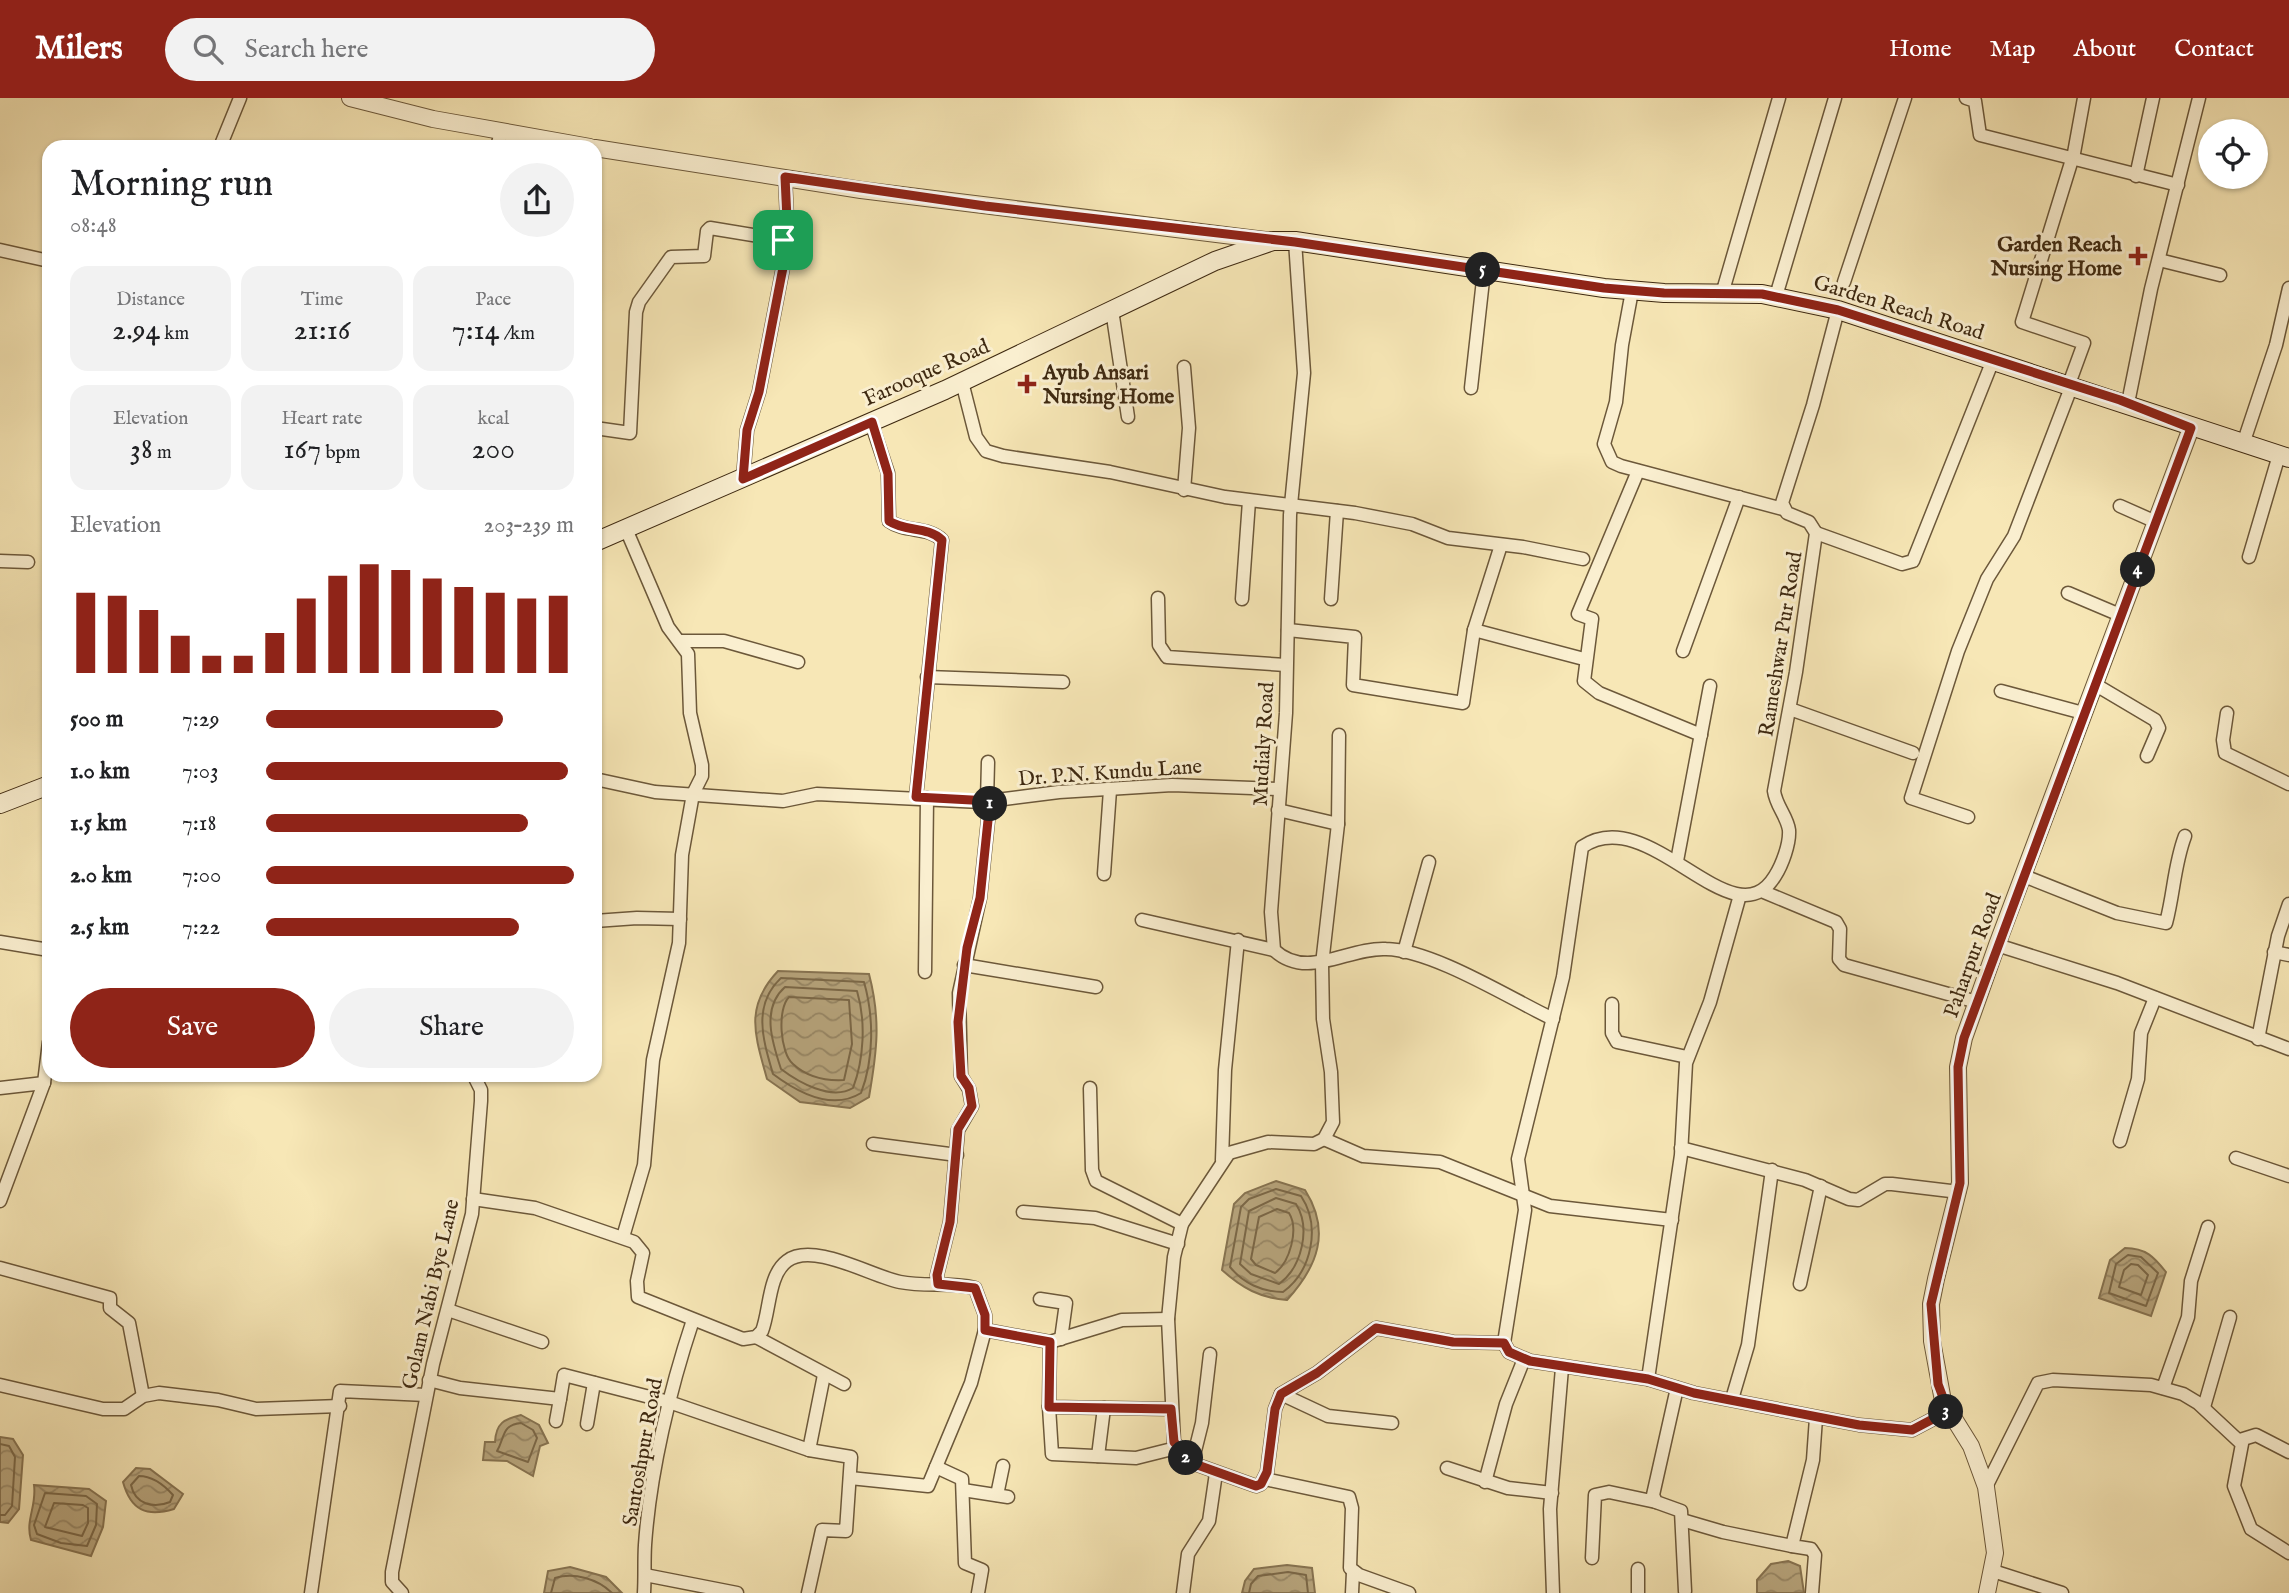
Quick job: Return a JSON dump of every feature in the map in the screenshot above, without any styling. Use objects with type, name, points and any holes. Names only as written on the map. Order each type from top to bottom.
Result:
[{"type":"main road","name":"Garden Reach Road","points":[[1273,241],[1632,291],[1776,296],[1838,310],[2128,403],[2191,428],[2284,457]]},
{"type":"main road","name":"Farooque Road","points":[[602,539],[962,382],[1215,261],[1273,241]]},
{"type":"main road","points":[[0,804],[42,788]]},
{"type":"street","points":[[223,140],[240,98]]},
{"type":"street","points":[[350,98],[499,140]]},
{"type":"street","points":[[1722,294],[1779,98]]},
{"type":"street","points":[[1776,296],[1835,98]]},
{"type":"street","points":[[1844,282],[1905,98]]},
{"type":"street","points":[[1968,817],[1911,798],[1958,651],[1987,579],[2014,536],[2084,343],[2022,322],[2074,153],[2084,98]]},
{"type":"street","points":[[2136,176],[2153,98]]},
{"type":"street","points":[[2128,403],[2159,260],[2199,98]]},
{"type":"street","points":[[1972,99],[1980,135],[2178,185]]},
{"type":"street","points":[[602,149],[985,206],[1273,241]]},
{"type":"street","points":[[743,479],[747,430],[759,392],[786,252],[783,240],[787,219],[785,177]]},
{"type":"street","points":[[602,429],[630,433],[636,312],[639,302],[671,257],[704,256],[707,231],[710,228],[783,240]]},
{"type":"street","name":"Mudialy Road","points":[[1274,950],[1271,912],[1286,713],[1291,507],[1304,373],[1295,242]]},
{"type":"street","points":[[0,250],[42,259]]},
{"type":"street","points":[[2159,260],[2220,275]]},
{"type":"street","points":[[1471,388],[1484,271]]},
{"type":"street","points":[[2243,444],[2276,345],[2289,288]]},
{"type":"street","name":"Rameshwar Pur Road","points":[[1632,291],[1622,345],[1616,402],[1604,444],[1612,462],[1783,509],[1809,522],[1816,533],[1790,709],[1774,791],[1778,808],[1786,820],[1789,840],[1777,873],[1764,892]]},
{"type":"street","points":[[1112,310],[1128,417]]},
{"type":"street","points":[[1783,509],[1782,503],[1813,405],[1838,310]]},
{"type":"street","points":[[1816,533],[1902,564],[1913,561],[1993,360]]},
{"type":"street","points":[[1184,367],[1189,428],[1184,491]]},
{"type":"street","points":[[962,382],[976,437],[986,451],[1003,456],[1110,471],[1184,491],[1337,511],[1412,524],[1448,538],[1583,559]]},
{"type":"street","points":[[872,422],[888,474],[889,521],[899,527],[935,533],[942,540],[927,677],[921,798],[925,972]]},
{"type":"street","name":"Paharpur Road","points":[[1987,1593],[1995,1553],[1986,1487],[1972,1446],[1948,1411],[1938,1384],[1931,1304],[1959,1192],[1962,1150],[1958,1067],[1964,1038],[1997,945],[2191,428]]},
{"type":"street","points":[[2249,557],[2284,457]]},
{"type":"street","points":[[1638,471],[1578,614],[1592,619],[1584,659],[1584,681],[1588,686],[1701,735]]},
{"type":"street","points":[[1683,651],[1739,497]]},
{"type":"street","points":[[1242,599],[1249,501]]},
{"type":"street","points":[[2119,506],[2156,522]]},
{"type":"street","points":[[1331,599],[1337,511]]},
{"type":"street","points":[[623,1237],[644,1165],[653,1060],[678,954],[680,873],[693,794],[702,776],[690,713],[688,654],[668,627],[626,529]]},
{"type":"street","points":[[1288,629],[1355,637],[1353,685],[1463,703],[1474,630],[1501,545]]},
{"type":"street","points":[[0,561],[27,562]]},
{"type":"street","points":[[2068,593],[2120,615]]},
{"type":"street","points":[[1158,598],[1159,645],[1167,657],[1286,665]]},
{"type":"street","points":[[1474,630],[1584,659]]},
{"type":"street","points":[[679,641],[724,641],[798,662]]},
{"type":"street","points":[[927,677],[1063,682]]},
{"type":"street","points":[[2096,685],[2155,720],[2159,728],[2147,756]]},
{"type":"street","points":[[1677,861],[1710,686]]},
{"type":"street","points":[[2001,691],[2083,713]]},
{"type":"street","points":[[1790,709],[1913,753]]},
{"type":"street","points":[[2227,713],[2222,740],[2225,753],[2289,784]]},
{"type":"street","points":[[1339,735],[1338,824],[1322,964],[1323,1019],[1333,1122],[1324,1139],[1314,1144],[1268,1142],[1229,1153],[1222,1160],[1202,1198],[1182,1224],[1168,1319],[1172,1363],[1171,1409],[1176,1447],[1192,1463],[1256,1486],[1265,1479],[1275,1409],[1281,1394],[1317,1373],[1376,1328],[1453,1342],[1504,1343]]},
{"type":"street","points":[[938,1284],[937,1275],[950,1222],[958,1129],[972,1106],[969,1088],[961,1076],[958,1022],[964,965],[980,898],[989,801],[988,762]]},
{"type":"street","name":"Dr. P.N. Kundu Lane","points":[[602,781],[655,792],[783,801],[817,794],[989,801],[1195,785],[1279,789]]},
{"type":"street","points":[[1104,874],[1110,790]]},
{"type":"street","points":[[1278,810],[1338,824]]},
{"type":"street","points":[[2024,876],[2117,913],[2166,923],[2173,897],[2175,862],[2185,836]]},
{"type":"street","points":[[1948,1411],[1912,1430],[1816,1418],[1677,1388],[1648,1379],[1562,1368],[1524,1359],[1509,1352],[1504,1343],[1523,1230],[1523,1195],[1518,1159],[1563,977],[1582,847],[1594,838],[1626,838],[1677,861],[1703,881],[1740,895],[1754,896],[1764,892],[1836,922],[1840,929],[1839,959],[1844,965],[1978,1002]]},
{"type":"street","points":[[1404,952],[1429,862]]},
{"type":"street","points":[[1648,1379],[1681,1148],[1687,1057],[1710,1002],[1740,895]]},
{"type":"street","points":[[2258,1039],[2274,952],[2289,904]]},
{"type":"street","points":[[602,920],[680,919]]},
{"type":"street","points":[[1142,920],[1238,940],[1274,950],[1294,961],[1322,964],[1370,950],[1404,952],[1466,976],[1553,1019]]},
{"type":"street","points":[[1222,1160],[1225,1070],[1238,940]]},
{"type":"street","points":[[0,942],[42,949]]},
{"type":"street","points":[[1997,945],[2155,999],[2289,1049]]},
{"type":"street","points":[[2274,952],[2289,955]]},
{"type":"street","points":[[964,965],[1096,987]]},
{"type":"street","points":[[2120,1142],[2138,1079],[2141,1033],[2155,999]]},
{"type":"street","points":[[1612,1004],[1612,1033],[1617,1042],[1687,1057]]},
{"type":"street","name":"Golam Nabi Bye Lane","points":[[402,1593],[392,1583],[392,1572],[429,1380],[468,1233],[473,1199],[481,1101],[481,1090],[477,1082]]},
{"type":"street","points":[[0,1088],[44,1083],[0,1201]]},
{"type":"street","points":[[1090,1088],[1093,1170],[1096,1181],[1182,1224]]},
{"type":"street","points":[[1324,1139],[1363,1156],[1440,1162],[1550,1206],[1672,1220]]},
{"type":"street","points":[[873,1144],[957,1155]]},
{"type":"street","points":[[1681,1148],[1772,1170],[1858,1200],[1885,1184],[1959,1192]]},
{"type":"street","points":[[2236,1158],[2289,1176]]},
{"type":"street","points":[[1732,1399],[1741,1377],[1748,1345],[1772,1170]]},
{"type":"street","points":[[1800,1284],[1811,1218],[1821,1186]]},
{"type":"street","points":[[473,1199],[536,1208],[634,1242],[643,1253],[636,1281],[638,1297],[743,1339],[756,1337],[824,1376],[844,1384]]},
{"type":"street","points":[[1023,1212],[1087,1216],[1178,1244]]},
{"type":"street","points":[[2163,1388],[2188,1317],[2191,1281],[2207,1227]]},
{"type":"street","points":[[756,1337],[767,1319],[777,1274],[792,1258],[836,1259],[899,1282],[975,1288],[985,1315],[985,1330],[971,1383],[928,1486],[850,1478]]},
{"type":"street","points":[[0,1268],[110,1298],[110,1308],[129,1323],[142,1396]]},
{"type":"street","points":[[1040,1299],[1066,1303],[1055,1340],[1049,1407],[1052,1454],[1136,1458],[1176,1447]]},
{"type":"street","points":[[448,1310],[542,1342]]},
{"type":"street","points":[[2204,1407],[2230,1317]]},
{"type":"street","points":[[985,1330],[1055,1340],[1122,1320],[1168,1319]]},
{"type":"street","name":"Santoshpur Road","points":[[644,1593],[645,1544],[669,1402],[693,1320]]},
{"type":"street","points":[[1192,1463],[1202,1423],[1210,1354]]},
{"type":"street","points":[[1485,1482],[1506,1404],[1524,1359]]},
{"type":"street","points":[[1553,1593],[1552,1493],[1562,1368]]},
{"type":"street","points":[[556,1421],[564,1376],[669,1402],[809,1450],[851,1457],[846,1531],[822,1530],[808,1593]]},
{"type":"street","points":[[809,1450],[824,1376]]},
{"type":"street","points":[[429,1380],[460,1388],[560,1399]]},
{"type":"street","points":[[1986,1487],[2038,1383],[2053,1380],[2163,1388],[2183,1394],[2204,1407],[2240,1440],[2243,1450],[2234,1486],[2249,1525],[2289,1553]]},
{"type":"street","points":[[587,1424],[594,1383]]},
{"type":"street","points":[[0,1385],[103,1409],[124,1409],[142,1396],[159,1393],[218,1400],[256,1409],[340,1405]]},
{"type":"street","points":[[1656,1502],[1653,1495],[1677,1388]]},
{"type":"street","points":[[312,1593],[340,1391],[426,1395]]},
{"type":"street","points":[[1281,1394],[1328,1416],[1392,1423]]},
{"type":"street","points":[[1049,1407],[1171,1409]]},
{"type":"street","points":[[1098,1456],[1104,1408]]},
{"type":"street","points":[[1792,1546],[1813,1460],[1816,1418]]},
{"type":"street","points":[[2240,1440],[2256,1435],[2289,1452]]},
{"type":"street","points":[[962,1490],[1003,1496],[1003,1466]]},
{"type":"street","points":[[936,1467],[962,1479],[965,1563],[982,1570],[978,1593]]},
{"type":"street","points":[[1447,1468],[1485,1482],[1552,1493]]},
{"type":"street","points":[[1183,1593],[1188,1554],[1209,1521],[1216,1473]]},
{"type":"street","points":[[1265,1479],[1349,1497],[1352,1508],[1349,1563],[1353,1572],[1352,1593]]},
{"type":"street","points":[[1592,1558],[1595,1494],[1609,1492],[1680,1508],[1685,1591]]},
{"type":"street","points":[[1682,1520],[1731,1534],[1811,1549],[1815,1555],[1812,1593]]},
{"type":"street","points":[[1638,1569],[1638,1593]]},
{"type":"street","points":[[1993,1571],[2062,1593]]},
{"type":"street","points":[[1353,1572],[1409,1593]]},
{"type":"street","points":[[645,1575],[737,1593]]},
{"type":"water","points":[[778,971],[869,974],[875,1006],[876,1036],[869,1097],[850,1108],[800,1102],[767,1079],[756,1035],[756,1009],[767,984]]},
{"type":"water","points":[[1276,1181],[1305,1190],[1318,1220],[1319,1234],[1313,1261],[1307,1274],[1287,1300],[1252,1291],[1222,1270],[1234,1204],[1245,1193]]},
{"type":"water","points":[[2125,1248],[2149,1254],[2166,1272],[2151,1316],[2099,1298],[2110,1260]]},
{"type":"water","points":[[521,1415],[539,1425],[548,1443],[540,1446],[533,1476],[507,1461],[483,1460],[485,1442],[495,1442],[499,1426],[510,1418]]},
{"type":"water","points":[[0,1437],[13,1439],[23,1455],[19,1509],[8,1523],[0,1522]]},
{"type":"water","points":[[136,1468],[150,1469],[183,1494],[174,1509],[148,1512],[131,1500],[123,1482]]},
{"type":"water","points":[[34,1485],[89,1489],[106,1501],[103,1527],[91,1556],[31,1540],[29,1526]]},
{"type":"water","points":[[1788,1561],[1800,1566],[1804,1593],[1757,1593],[1757,1580],[1771,1564]]},
{"type":"water","points":[[1287,1565],[1312,1568],[1315,1593],[1242,1593],[1245,1581],[1254,1569]]},
{"type":"water","points":[[570,1567],[606,1577],[622,1593],[544,1593],[548,1571]]},
{"type":"place","name":"Garden Reach Nursing Home","points":[[2138,256]]},
{"type":"place","name":"Ayub Ansari Nursing Home","points":[[1027,384]]},
{"type":"route","points":[[785,177],[985,206],[1295,242],[1604,288],[1664,293],[1762,294],[1838,310],[2120,400],[2191,428],[1964,1038],[1958,1067],[1962,1150],[1959,1192],[1931,1304],[1932,1341],[1938,1384],[1948,1411],[1912,1430],[1859,1425],[1694,1393],[1648,1379],[1530,1361],[1509,1352],[1504,1343],[1453,1342],[1376,1328],[1366,1332],[1317,1373],[1290,1386],[1281,1394],[1275,1409],[1267,1472],[1265,1479],[1256,1486],[1192,1463],[1177,1450],[1171,1426],[1171,1409],[1049,1407],[1050,1342],[995,1334],[985,1330],[985,1315],[979,1305],[979,1294],[975,1288],[938,1284],[937,1275],[950,1222],[956,1178],[958,1129],[970,1114],[972,1106],[969,1088],[961,1076],[959,993],[980,898],[988,841],[990,801],[916,797],[942,540],[935,533],[899,527],[889,521],[886,462],[872,422],[743,479],[747,430],[759,392],[786,252],[783,240],[782,233],[787,219],[785,177]]}]
